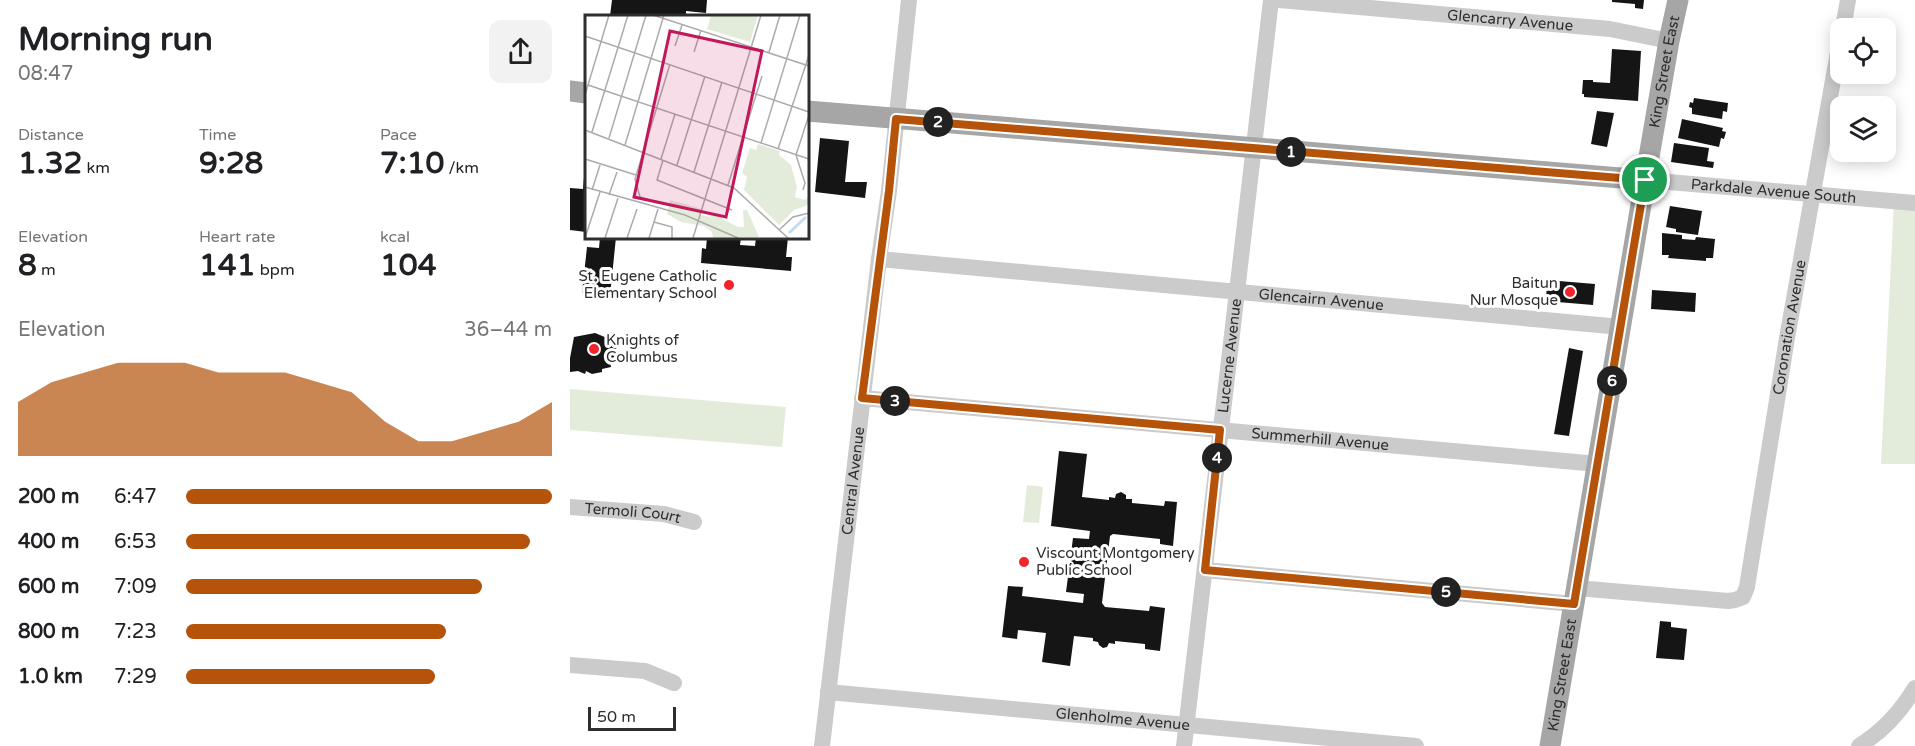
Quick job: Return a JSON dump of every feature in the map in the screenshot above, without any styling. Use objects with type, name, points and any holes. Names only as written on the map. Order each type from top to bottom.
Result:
[{"type":"main road","name":"King Street East","points":[[1550,746],[1645,180],[1678,0]]},
{"type":"main road","points":[[570,91],[585,93]]},
{"type":"main road","name":"Parkdale Avenue South","points":[[808,111],[1645,180]]},
{"type":"street","name":"Central Avenue","points":[[822,746],[862,398],[889,191],[909,0]]},
{"type":"street","name":"Lucerne Avenue","points":[[1184,746],[1270,0]]},
{"type":"street","name":"Glencarry Avenue","points":[[1279,0],[1610,29],[1669,41]]},
{"type":"street","points":[[1845,18],[1848,0]]},
{"type":"street","name":"Coronation Avenue","points":[[1576,596],[1728,601],[1743,597],[1747,587],[1787,338],[1832,84]]},
{"type":"street","name":"Parkdale Avenue South","points":[[1645,180],[1915,203]]},
{"type":"street","name":"Glencairn Avenue","points":[[879,259],[1621,327]]},
{"type":"street","name":"Summerhill Avenue","points":[[862,398],[1598,464]]},
{"type":"street","name":"Termoli Court","points":[[570,507],[664,514],[694,522]]},
{"type":"street","points":[[1205,570],[1576,596]]},
{"type":"street","points":[[570,665],[645,671],[674,683]]},
{"type":"street","points":[[1859,746],[1891,721],[1915,688]]},
{"type":"street","name":"Glenholme Avenue","points":[[828,692],[1416,746]]},
{"type":"green space","points":[[1894,201],[1915,203],[1915,464],[1881,464]]},
{"type":"green space","points":[[570,389],[786,407],[782,447],[570,430]]},
{"type":"green space","points":[[1027,485],[1043,487],[1039,523],[1023,522]]},
{"type":"building","points":[[612,0],[707,0],[706,13],[686,11],[686,15],[610,15]]},
{"type":"building","points":[[1612,0],[1644,0],[1643,9],[1635,8],[1635,4],[1612,2]]},
{"type":"building","points":[[1612,49],[1641,51],[1638,101],[1584,97],[1582,94],[1583,80],[1610,83]]},
{"type":"building","points":[[1694,98],[1728,103],[1727,112],[1723,111],[1722,119],[1692,114],[1692,108],[1689,107]]},
{"type":"building","points":[[1597,111],[1614,113],[1607,147],[1591,144]]},
{"type":"building","points":[[1682,119],[1723,128],[1722,131],[1726,132],[1724,139],[1721,138],[1719,147],[1678,138]]},
{"type":"building","points":[[820,138],[849,141],[845,182],[867,182],[865,198],[815,192]]},
{"type":"building","points":[[1674,143],[1709,148],[1707,161],[1714,162],[1713,168],[1671,162]]},
{"type":"building","points":[[585,165],[585,232],[570,230],[570,188],[583,189]]},
{"type":"building","points":[[1670,206],[1702,211],[1698,235],[1676,232],[1676,229],[1666,227]]},
{"type":"building","points":[[1662,233],[1682,235],[1682,239],[1695,240],[1696,237],[1715,239],[1713,258],[1706,258],[1706,261],[1668,258],[1669,255],[1662,255]]},
{"type":"building","points":[[600,238],[616,238],[610,296],[582,293],[587,247],[599,248]]},
{"type":"building","points":[[707,238],[741,238],[740,245],[755,246],[756,238],[788,238],[786,257],[792,257],[791,271],[701,263],[702,248],[706,249]]},
{"type":"building","name":"Baitun Nur Mosque","points":[[1547,280],[1595,284],[1593,305],[1546,301]]},
{"type":"building","points":[[1652,290],[1696,293],[1695,312],[1651,309]]},
{"type":"building","name":"Knights of Columbus","points":[[595,333],[617,342],[615,358],[610,360],[611,367],[592,374],[586,371],[585,374],[578,371],[570,372],[574,337]]},
{"type":"building","points":[[1569,348],[1583,351],[1569,436],[1554,434]]},
{"type":"building","points":[[1059,451],[1087,454],[1082,497],[1109,500],[1109,497],[1115,498],[1116,494],[1121,492],[1126,495],[1126,499],[1132,499],[1132,503],[1164,506],[1165,501],[1177,502],[1173,546],[1160,544],[1160,539],[1113,534],[1110,536],[1102,603],[1105,607],[1149,611],[1150,606],[1165,608],[1160,651],[1145,649],[1145,644],[1115,641],[1115,644],[1109,643],[1103,648],[1098,642],[1093,641],[1093,638],[1074,636],[1070,666],[1042,662],[1046,633],[1018,630],[1017,639],[1002,637],[1008,586],[1023,587],[1022,596],[1083,603],[1084,594],[1066,592],[1073,538],[1089,539],[1090,531],[1051,526]]},
{"type":"building","points":[[1660,621],[1671,622],[1671,627],[1687,629],[1684,660],[1656,658]]},
{"type":"place","name":"St. Eugene Catholic Elementary School","points":[[729,285]]},
{"type":"place","name":"Baitun Nur Mosque","points":[[1570,292]]},
{"type":"place","name":"Knights of Columbus","points":[[594,349]]},
{"type":"place","name":"Viscount Montgomery Public School","points":[[1024,562]]},
{"type":"route","points":[[896,119],[1645,180],[1574,604],[1205,570],[1220,430],[862,398],[896,119]]}]
